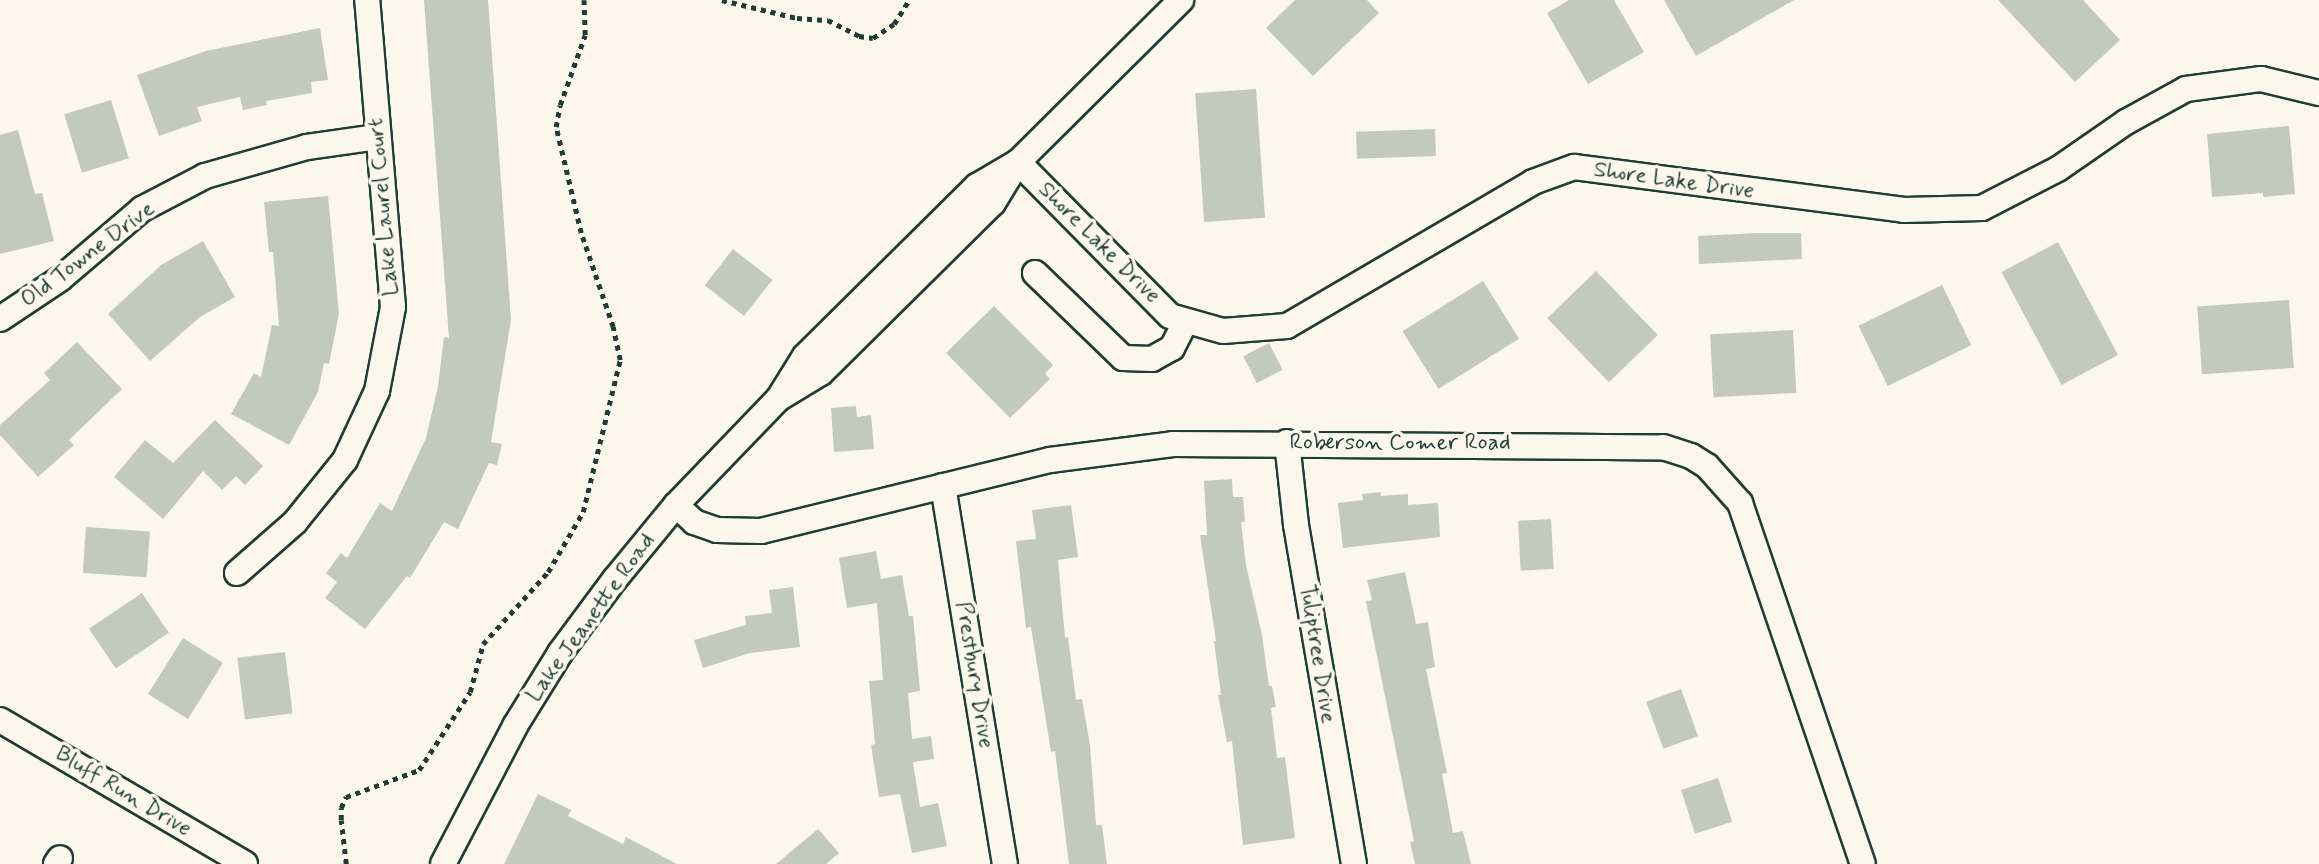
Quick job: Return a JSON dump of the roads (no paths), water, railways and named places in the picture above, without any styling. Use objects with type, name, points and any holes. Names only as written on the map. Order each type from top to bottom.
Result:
[{"type":"street","name":"Lake Laurel Court","points":[[237,573],[295,522],[345,460],[377,391],[393,307],[367,0]]},
{"type":"street","name":"Lake Jeanette Road","points":[[443,864],[515,726],[560,653],[615,579],[676,505],[778,400],[821,373],[993,203],[1018,162],[1181,0]]},
{"type":"street","name":"Shore Lake Drive","points":[[1018,162],[1170,316],[1223,331],[1286,326],[1533,182],[1574,167],[1892,209],[1982,208],[2058,169],[2126,122],[2186,89],[2261,79],[2319,93]]},
{"type":"street","name":"Old Towne Drive","points":[[0,319],[60,279],[142,209],[205,176],[307,147],[377,137]]},
{"type":"street","points":[[1035,273],[1123,358],[1152,359],[1172,348],[1186,321]]},
{"type":"street","name":"Tuliptree Drive","points":[[1287,442],[1296,525],[1354,864]]},
{"type":"street","name":"Roberson Comer Road","points":[[676,505],[694,522],[717,530],[761,531],[943,486],[1093,453],[1173,444],[1643,444],[1672,450],[1707,466],[1740,503],[1863,864]]},
{"type":"street","name":"Prestbury Drive","points":[[943,486],[1005,864]]},
{"type":"street","name":"Bluff Run Drive","points":[[0,720],[245,864]]}]
